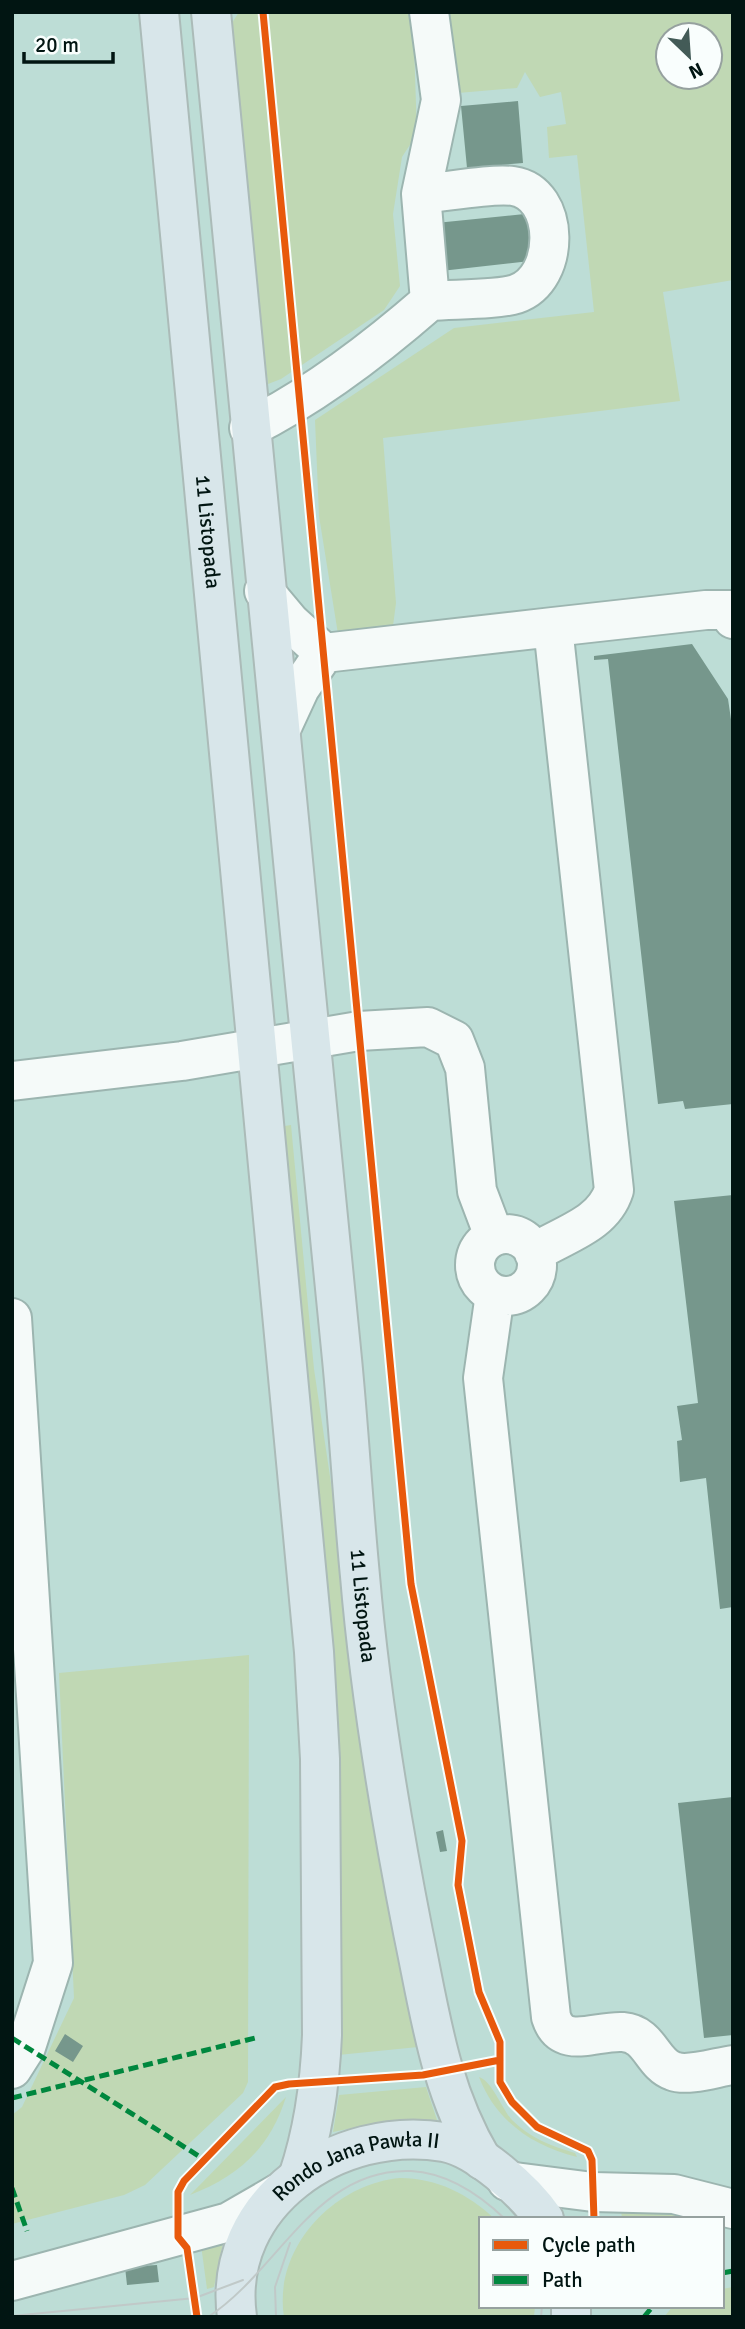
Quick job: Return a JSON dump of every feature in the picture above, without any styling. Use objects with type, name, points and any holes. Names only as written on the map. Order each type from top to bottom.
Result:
[{"type":"main road","name":"11 Listopada","points":[[159,12],[201,434],[255,1049],[314,1652],[320,1759],[321,2081],[312,2135],[289,2185]]},
{"type":"main road","name":"11 Listopada","points":[[211,12],[264,591],[281,729],[352,1462],[360,1578],[395,1839],[441,2071],[462,2128],[495,2170]]},
{"type":"main road","points":[[201,434],[249,429]]},
{"type":"main road","name":"Rondo Jana Pawła II","points":[[237,2317],[234,2285],[240,2257],[253,2228],[289,2185],[326,2160],[353,2149],[402,2141],[445,2143],[495,2170],[542,2217]]},
{"type":"street","points":[[429,12],[441,100],[422,194],[430,301]]},
{"type":"street","points":[[249,429],[276,415],[390,336],[430,301],[517,294],[542,274],[550,254],[543,205],[536,194],[513,186],[422,194]]},
{"type":"street","points":[[264,591],[290,622],[324,653],[706,610],[732,613]]},
{"type":"street","points":[[534,1253],[592,1221],[608,1207],[614,1190],[553,627]]},
{"type":"street","points":[[281,729],[300,688],[324,653]]},
{"type":"street","points":[[12,1081],[182,1061],[359,1031],[428,1027],[454,1040],[465,1068],[477,1191],[494,1236]]},
{"type":"street","points":[[494,1236],[518,1236],[528,1242],[534,1253],[538,1264],[536,1276],[529,1287],[519,1293],[495,1294],[484,1287],[475,1265],[484,1243],[494,1236]]},
{"type":"street","points":[[495,1294],[482,1378],[551,2017],[558,2030],[570,2038],[624,2032],[644,2041],[662,2066],[675,2073],[733,2065]]},
{"type":"street","points":[[12,1318],[22,1604],[53,1963],[26,2047],[12,2069]]},
{"type":"street","points":[[495,2170],[593,2192],[674,2194],[724,2213]]},
{"type":"street","points":[[12,2281],[229,2222],[289,2185]]},
{"type":"green space","points":[[239,12],[408,12],[414,45],[417,134],[402,157],[393,214],[400,286],[384,310],[281,379],[268,384],[228,29]]},
{"type":"green space","points":[[447,12],[733,12],[733,280],[663,292],[680,401],[383,438],[396,603],[393,626],[338,634],[319,516],[315,420],[454,328],[594,312],[577,155],[549,158],[547,127],[566,124],[561,92],[540,97],[525,72],[517,88],[458,93]]},
{"type":"green space","points":[[291,1125],[314,1369],[339,1537],[365,1777],[418,2047],[338,2055],[278,1127]]},
{"type":"green space","points":[[249,1655],[248,2082],[243,2093],[145,2185],[124,2195],[12,2224],[12,2115],[22,2107],[74,1998],[59,1673]]},
{"type":"green space","points":[[479,2077],[488,2084],[512,2120],[526,2132],[541,2141],[575,2153],[577,2157],[545,2146],[518,2129],[495,2107]]},
{"type":"green space","points":[[426,2087],[438,2123],[386,2121],[333,2132],[339,2095]]},
{"type":"green space","points":[[286,2097],[271,2131],[250,2158],[223,2179],[190,2195]]},
{"type":"green space","points":[[400,2178],[439,2184],[463,2195],[493,2217],[479,2217],[479,2308],[535,2308],[534,2317],[284,2317],[283,2292],[288,2267],[298,2245],[313,2224],[331,2207],[352,2193],[375,2183]]},
{"type":"green space","points":[[621,2210],[677,2213],[680,2217],[622,2217]]},
{"type":"green space","points":[[223,2243],[214,2287],[207,2289],[201,2245]]},
{"type":"green space","points":[[733,2287],[733,2317],[664,2317],[671,2308],[724,2308],[724,2289]]},
{"type":"building","points":[[518,101],[523,163],[467,168],[461,106]]},
{"type":"building","points":[[534,213],[539,260],[441,271],[436,223]]},
{"type":"building","points":[[692,644],[728,699],[733,733],[733,1104],[685,1109],[683,1101],[658,1104],[608,659],[594,660],[594,656]]},
{"type":"building","points":[[733,1195],[733,1607],[720,1609],[706,1478],[680,1482],[677,1441],[682,1440],[677,1406],[698,1403],[674,1201]]},
{"type":"building","points":[[733,1797],[733,2035],[704,2038],[678,1803]]},
{"type":"building","points":[[443,1830],[447,1851],[440,1852],[436,1832]]},
{"type":"building","points":[[65,2034],[83,2046],[73,2062],[55,2051]]},
{"type":"building","points":[[157,2265],[159,2282],[127,2285],[125,2267]]},
{"type":"tram line","points":[[208,2317],[233,2298],[323,2204],[349,2186],[378,2174],[411,2171],[450,2180],[474,2193],[503,2217]]},
{"type":"tram line","points":[[276,2317],[275,2287],[290,2243]]},
{"type":"tram line","points":[[12,2316],[195,2298],[243,2280]]},
{"type":"tram line","points":[[541,2317],[542,2308]]},
{"type":"marked path","points":[[12,2038],[205,2160]]},
{"type":"marked path","points":[[12,2098],[255,2038]]},
{"type":"marked path","points":[[12,2188],[27,2231]]},
{"type":"marked path","points":[[724,2273],[733,2271]]},
{"type":"marked path","points":[[644,2317],[651,2308]]},
{"type":"cycle path","points":[[263,12],[411,1584],[462,1841],[458,1885],[479,1992],[500,2042],[500,2082],[512,2102],[537,2127],[588,2151],[592,2160],[594,2217]]},
{"type":"cycle path","points":[[197,2317],[187,2248],[178,2237],[178,2192],[184,2181],[275,2087],[423,2075],[500,2060]]}]
